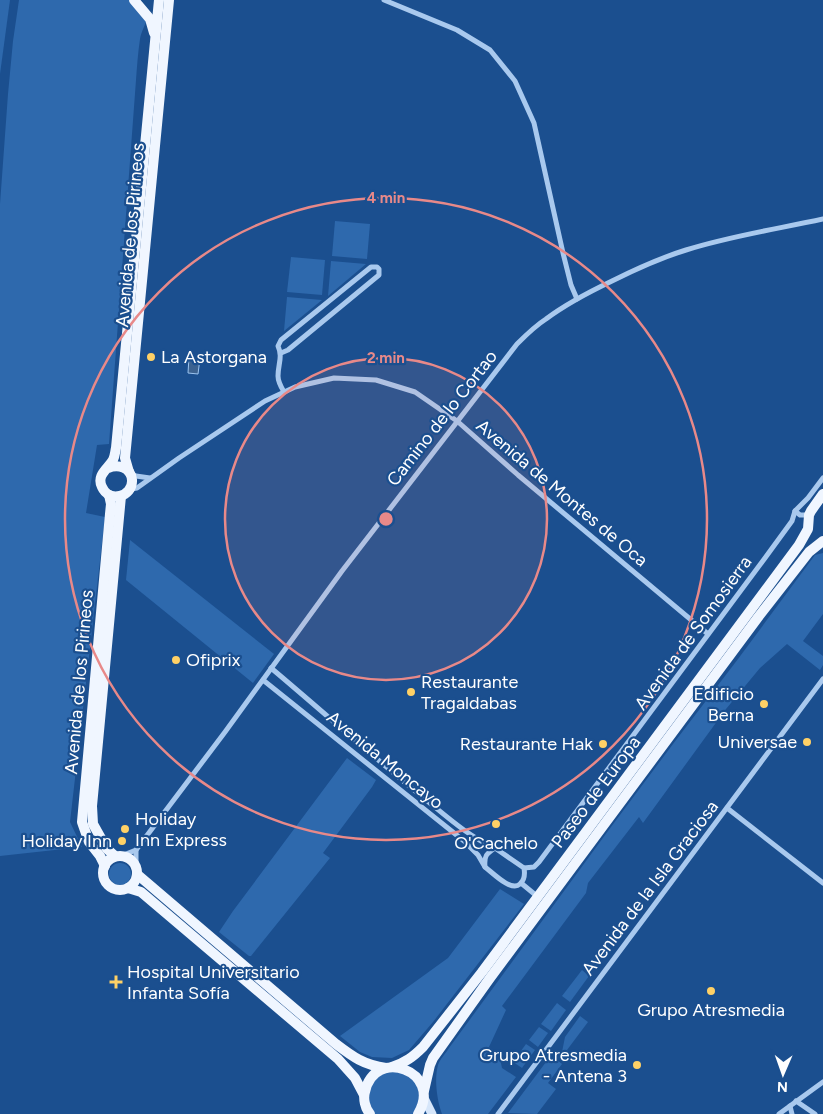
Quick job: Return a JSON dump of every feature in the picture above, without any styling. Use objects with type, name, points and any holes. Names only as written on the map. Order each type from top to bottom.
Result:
[{"type":"main road","points":[[134,0],[150,19],[156,39]]},
{"type":"main road","name":"Avenida de los Pirineos","points":[[108,468],[114,458],[116,448],[160,0]]},
{"type":"main road","name":"Avenida de los Pirineos","points":[[129,472],[125,458],[169,0]]},
{"type":"main road","points":[[114,466],[119,466],[129,472],[132,480],[125,493],[115,497],[105,492],[100,482],[104,471],[114,466]]},
{"type":"main road","name":"Avenida de los Pirineos","points":[[118,856],[107,849],[92,824],[92,806],[125,493]]},
{"type":"main road","name":"Paseo de Europa","points":[[364,1099],[366,1086],[371,1078],[378,1072],[414,1057],[424,1047],[482,972],[799,545],[806,533],[811,510],[823,494]]},
{"type":"main road","name":"Avenida de los Pirineos","points":[[105,866],[89,842],[82,822],[111,504],[109,495]]},
{"type":"main road","points":[[809,518],[811,528],[820,537],[822,542]]},
{"type":"main road","name":"Paseo de Europa","points":[[418,1114],[422,1108],[433,1058],[490,978],[759,616],[809,552],[822,542]]},
{"type":"main road","points":[[137,870],[134,884],[119,890],[108,886],[103,871],[108,861],[118,856],[129,858],[137,870],[336,1044],[357,1060],[365,1064],[401,1067],[416,1076],[421,1083],[432,1114]]},
{"type":"main road","points":[[128,888],[142,892],[338,1059],[355,1078],[370,1114]]},
{"type":"main road","points":[[364,1099],[364,1114]]},
{"type":"street","points":[[384,0],[457,30],[490,50],[515,81],[534,123],[563,253],[571,285],[577,299]]},
{"type":"street","name":"Camino de lo Cortao","points":[[136,850],[221,738],[342,571],[517,344],[546,319],[577,299],[646,264],[687,250],[748,234],[823,219]]},
{"type":"street","points":[[281,353],[288,350],[378,275],[379,269],[371,267],[281,340],[278,346],[281,353],[278,377],[284,392]]},
{"type":"street","name":"Avenida de Montes de Oca","points":[[125,493],[137,488],[265,401],[294,387],[334,378],[376,380],[415,392],[457,422],[708,634]]},
{"type":"street","points":[[129,472],[136,476],[150,478]]},
{"type":"street","name":"Avenida de Somosierra","points":[[524,868],[534,867],[540,862],[733,602],[792,520],[795,511],[808,498],[823,478]]},
{"type":"street","points":[[795,511],[809,518]]},
{"type":"street","name":"Avenida Moncayo","points":[[271,668],[372,755],[469,834],[495,848],[524,868]]},
{"type":"street","name":"Avenida de la Isla Graciosa","points":[[498,1114],[823,679]]},
{"type":"street","name":"Avenida Moncayo","points":[[263,680],[464,841],[478,855],[485,867],[506,884],[518,886],[521,883]]},
{"type":"street","points":[[366,762],[372,755]]},
{"type":"street","points":[[727,808],[823,883]]},
{"type":"street","points":[[485,867],[484,860],[486,855],[495,848]]},
{"type":"street","points":[[118,856],[136,850],[137,870]]},
{"type":"street","points":[[524,868],[524,878],[521,883],[538,897]]},
{"type":"street","points":[[779,1114],[823,1082]]},
{"type":"street","points":[[796,1101],[815,1114]]},
{"type":"street","points":[[790,1106],[792,1114]]},
{"type":"shaded area","points":[[0,0],[10,0],[0,74]]},
{"type":"shaded area","points":[[19,0],[129,0],[147,19],[141,36],[138,59],[109,444],[97,445],[86,513],[105,517],[70,822],[82,847],[0,856],[0,204],[8,94]]},
{"type":"shaded area","points":[[335,221],[370,224],[367,259],[332,256]]},
{"type":"shaded area","points":[[291,257],[325,260],[322,295],[287,292]]},
{"type":"shaded area","points":[[331,261],[366,264],[328,296]]},
{"type":"shaded area","points":[[287,297],[322,300],[284,331]]},
{"type":"shaded area","points":[[189,357],[200,358],[198,374],[188,373]]},
{"type":"shaded area","points":[[130,540],[274,654],[253,683],[126,580]]},
{"type":"shaded area","points":[[823,553],[823,614],[803,641],[823,656],[823,665],[820,670],[787,644],[760,668],[726,709],[643,823],[639,817],[588,883],[586,893],[502,1006],[506,1010],[489,1047],[499,1054],[502,1068],[516,1077],[488,1114],[442,1114],[436,1083],[438,1065],[442,1058],[608,831],[815,555]]},
{"type":"shaded area","points":[[347,758],[376,780],[323,853],[330,858],[251,956],[249,956],[219,932]]},
{"type":"shaded area","points":[[120,863],[128,866],[131,874],[128,882],[120,885],[112,882],[109,874],[112,866]]},
{"type":"shaded area","points":[[500,889],[524,904],[433,1022],[409,1050],[392,1058],[372,1057],[360,1052],[340,1036],[448,958]]},
{"type":"shaded area","points":[[582,970],[589,976],[570,1002],[562,996]]},
{"type":"shaded area","points":[[557,1003],[566,1010],[551,1031],[541,1024]]},
{"type":"shaded area","points":[[580,1016],[588,1022],[567,1050],[570,1053],[568,1056],[562,1052],[565,1037]]},
{"type":"shaded area","points":[[539,1027],[548,1033],[538,1047],[529,1040]]},
{"type":"shaded area","points":[[526,1044],[535,1050],[522,1068],[513,1062]]},
{"type":"shaded area","points":[[558,1056],[557,1060],[562,1064],[548,1083],[556,1089],[537,1114],[508,1113],[546,1062]]},
{"type":"shaded area","points":[[398,1071],[416,1083],[418,1087],[419,1097],[413,1114],[375,1114],[369,1104],[370,1087],[381,1074]]},
{"type":"place","name":"La Astorgana","points":[[151,357]]},
{"type":"place","name":"Ofiprix","points":[[176,660]]},
{"type":"place","name":"Restaurante Tragaldabas","points":[[411,692]]},
{"type":"place","name":"Edificio Berna","points":[[764,704]]},
{"type":"place","name":"Universae","points":[[807,742]]},
{"type":"place","name":"Restaurante Hak","points":[[603,744]]},
{"type":"place","name":"O'Cachelo","points":[[496,824]]},
{"type":"place","name":"Holiday Inn Express","points":[[125,829]]},
{"type":"place","name":"Holiday Inn","points":[[122,841]]},
{"type":"place","name":"Hospital Universitario Infanta Sofía","points":[[116,982]]},
{"type":"place","name":"Grupo Atresmedia","points":[[711,991]]},
{"type":"place","name":"Grupo Atresmedia - Antena 3","points":[[637,1065]]}]
